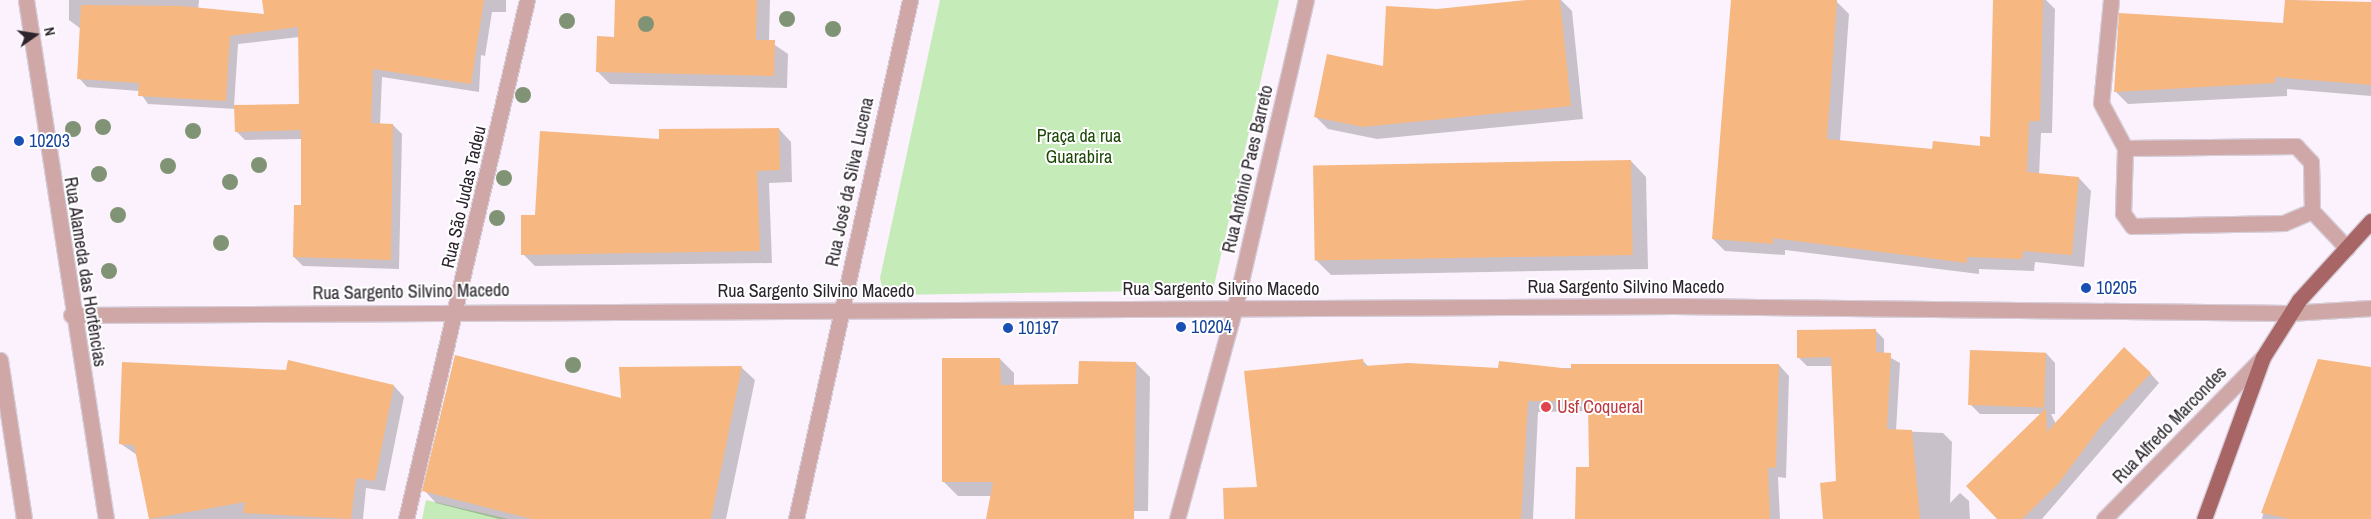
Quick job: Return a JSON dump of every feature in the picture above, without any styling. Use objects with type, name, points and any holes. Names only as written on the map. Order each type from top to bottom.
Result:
[{"type":"main road","points":[[2204,519],[2263,357],[2290,313],[2371,221]]},
{"type":"street","name":"Rua Alameda das Hortências","points":[[26,0],[71,315],[106,519]]},
{"type":"street","name":"Rua São Judas Tadeu","points":[[406,519],[458,310],[527,0]]},
{"type":"street","name":"Rua José da Silva Lucena","points":[[796,519],[910,0]]},
{"type":"street","name":"Rua Antônio Paes Barreto","points":[[1177,519],[1235,307],[1306,0]]},
{"type":"street","points":[[2112,0],[2101,103],[2125,148],[2123,213],[2132,226],[2284,224],[2312,211]]},
{"type":"street","points":[[2125,148],[2296,146],[2311,162],[2312,211],[2347,248]]},
{"type":"street","name":"Rua Sargento Silvino Macedo","points":[[71,315],[458,310],[1674,306],[2290,313],[2371,308]]},
{"type":"street","name":"Rua Alfredo Marcondes","points":[[2104,519],[2263,357]]},
{"type":"street","points":[[0,360],[24,519]]},
{"type":"green space","name":"Praça da rua Guarabira","points":[[940,0],[1279,0],[1213,290],[890,295],[883,291],[880,278]]},
{"type":"green space","points":[[426,500],[508,519],[422,519]]},
{"type":"building","points":[[262,0],[484,0],[471,84],[373,69],[371,123],[393,124],[391,260],[293,257],[294,205],[301,205],[301,130],[235,132],[234,105],[299,104],[298,27],[230,36],[226,101],[138,96],[139,83],[77,79],[81,5],[182,6],[264,14]]},
{"type":"building","points":[[615,0],[757,0],[756,40],[775,40],[774,76],[596,72],[597,36],[614,37]]},
{"type":"building","points":[[1527,0],[1560,0],[1571,106],[1363,127],[1314,117],[1327,54],[1383,66],[1386,6],[1437,9]]},
{"type":"building","points":[[1731,0],[1837,0],[1827,139],[1932,149],[1933,141],[1980,146],[1980,136],[1990,137],[1993,0],[2043,0],[2040,121],[2029,121],[2027,172],[2079,177],[2072,255],[2023,251],[2022,259],[1967,257],[1967,263],[1773,238],[1773,244],[1712,239]]},
{"type":"building","points":[[2285,0],[2371,2],[2371,85],[2275,77],[2275,83],[2114,92],[2119,13],[2283,23]]},
{"type":"building","points":[[779,128],[780,170],[757,171],[760,251],[521,255],[521,215],[535,215],[540,131],[659,139],[659,129]]},
{"type":"building","points":[[1631,160],[1633,255],[1315,261],[1313,166]]},
{"type":"building","points":[[1876,329],[1876,352],[1891,353],[1887,429],[1912,430],[1920,519],[1823,519],[1820,483],[1836,481],[1831,357],[1797,358],[1797,330]]},
{"type":"building","points":[[2124,347],[2151,373],[2101,426],[2058,484],[2022,519],[1997,519],[1966,486],[2046,408],[2047,432]]},
{"type":"building","points":[[1970,350],[2046,353],[2044,408],[1968,405]]},
{"type":"building","points":[[455,355],[621,398],[619,367],[742,366],[711,519],[532,519],[422,491]]},
{"type":"building","points":[[942,358],[1000,358],[1001,385],[1078,384],[1079,361],[1136,362],[1134,519],[986,519],[993,482],[942,482]]},
{"type":"building","points":[[1363,359],[1364,366],[1408,363],[1498,368],[1499,361],[1571,369],[1571,364],[1779,364],[1776,468],[1768,467],[1770,519],[1575,519],[1576,467],[1589,467],[1588,401],[1528,401],[1521,519],[1224,519],[1223,488],[1257,487],[1244,371]]},
{"type":"building","points":[[2318,359],[2371,367],[2371,519],[2290,519],[2261,513]]},
{"type":"building","points":[[288,360],[394,385],[375,481],[356,478],[351,519],[243,513],[245,502],[149,519],[134,445],[119,444],[122,362],[286,370]]},
{"type":"place","name":"10203","points":[[19,141]]},
{"type":"place","name":"10205","points":[[2086,288]]},
{"type":"place","name":"10204","points":[[1181,327]]},
{"type":"place","name":"10197","points":[[1008,328]]},
{"type":"place","name":"Usf Coqueral","points":[[1546,407]]}]
